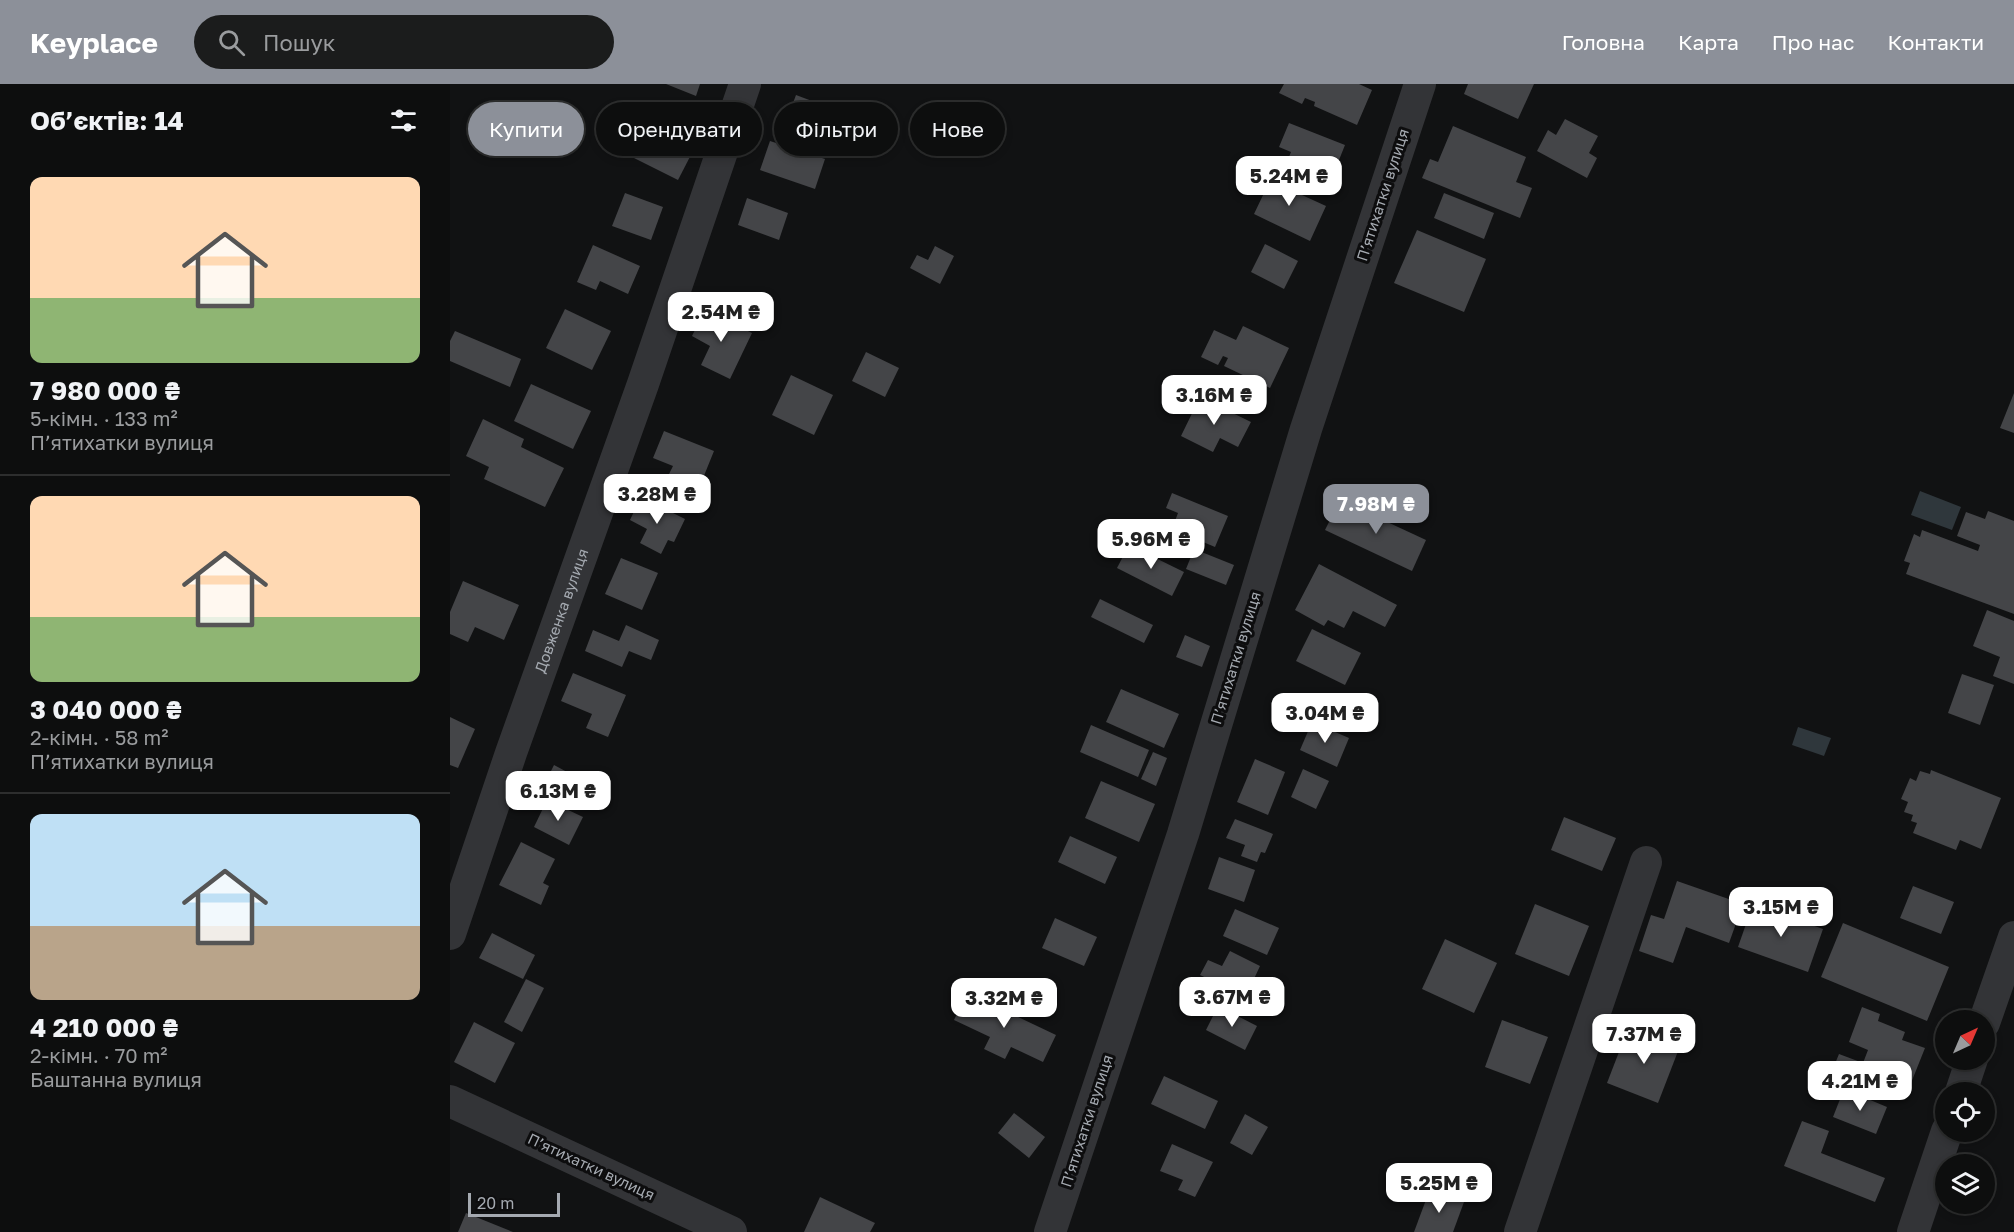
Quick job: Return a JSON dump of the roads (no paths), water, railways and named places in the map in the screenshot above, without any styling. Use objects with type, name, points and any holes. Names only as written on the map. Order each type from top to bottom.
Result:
[{"type":"street","name":"Довженка вулиця","points":[[450,934],[511,753],[643,384],[745,84]]},
{"type":"street","name":"Пʼятихатки вулиця","points":[[1050,1232],[1182,834],[1306,429],[1420,84]]},
{"type":"street","points":[[1520,1232],[1646,862]]},
{"type":"street","points":[[1989,1010],[2014,937]]},
{"type":"street","name":"Пʼятихатки вулиця","points":[[450,1101],[731,1232]]},
{"type":"street","points":[[1913,1232],[1943,1142]]}]
